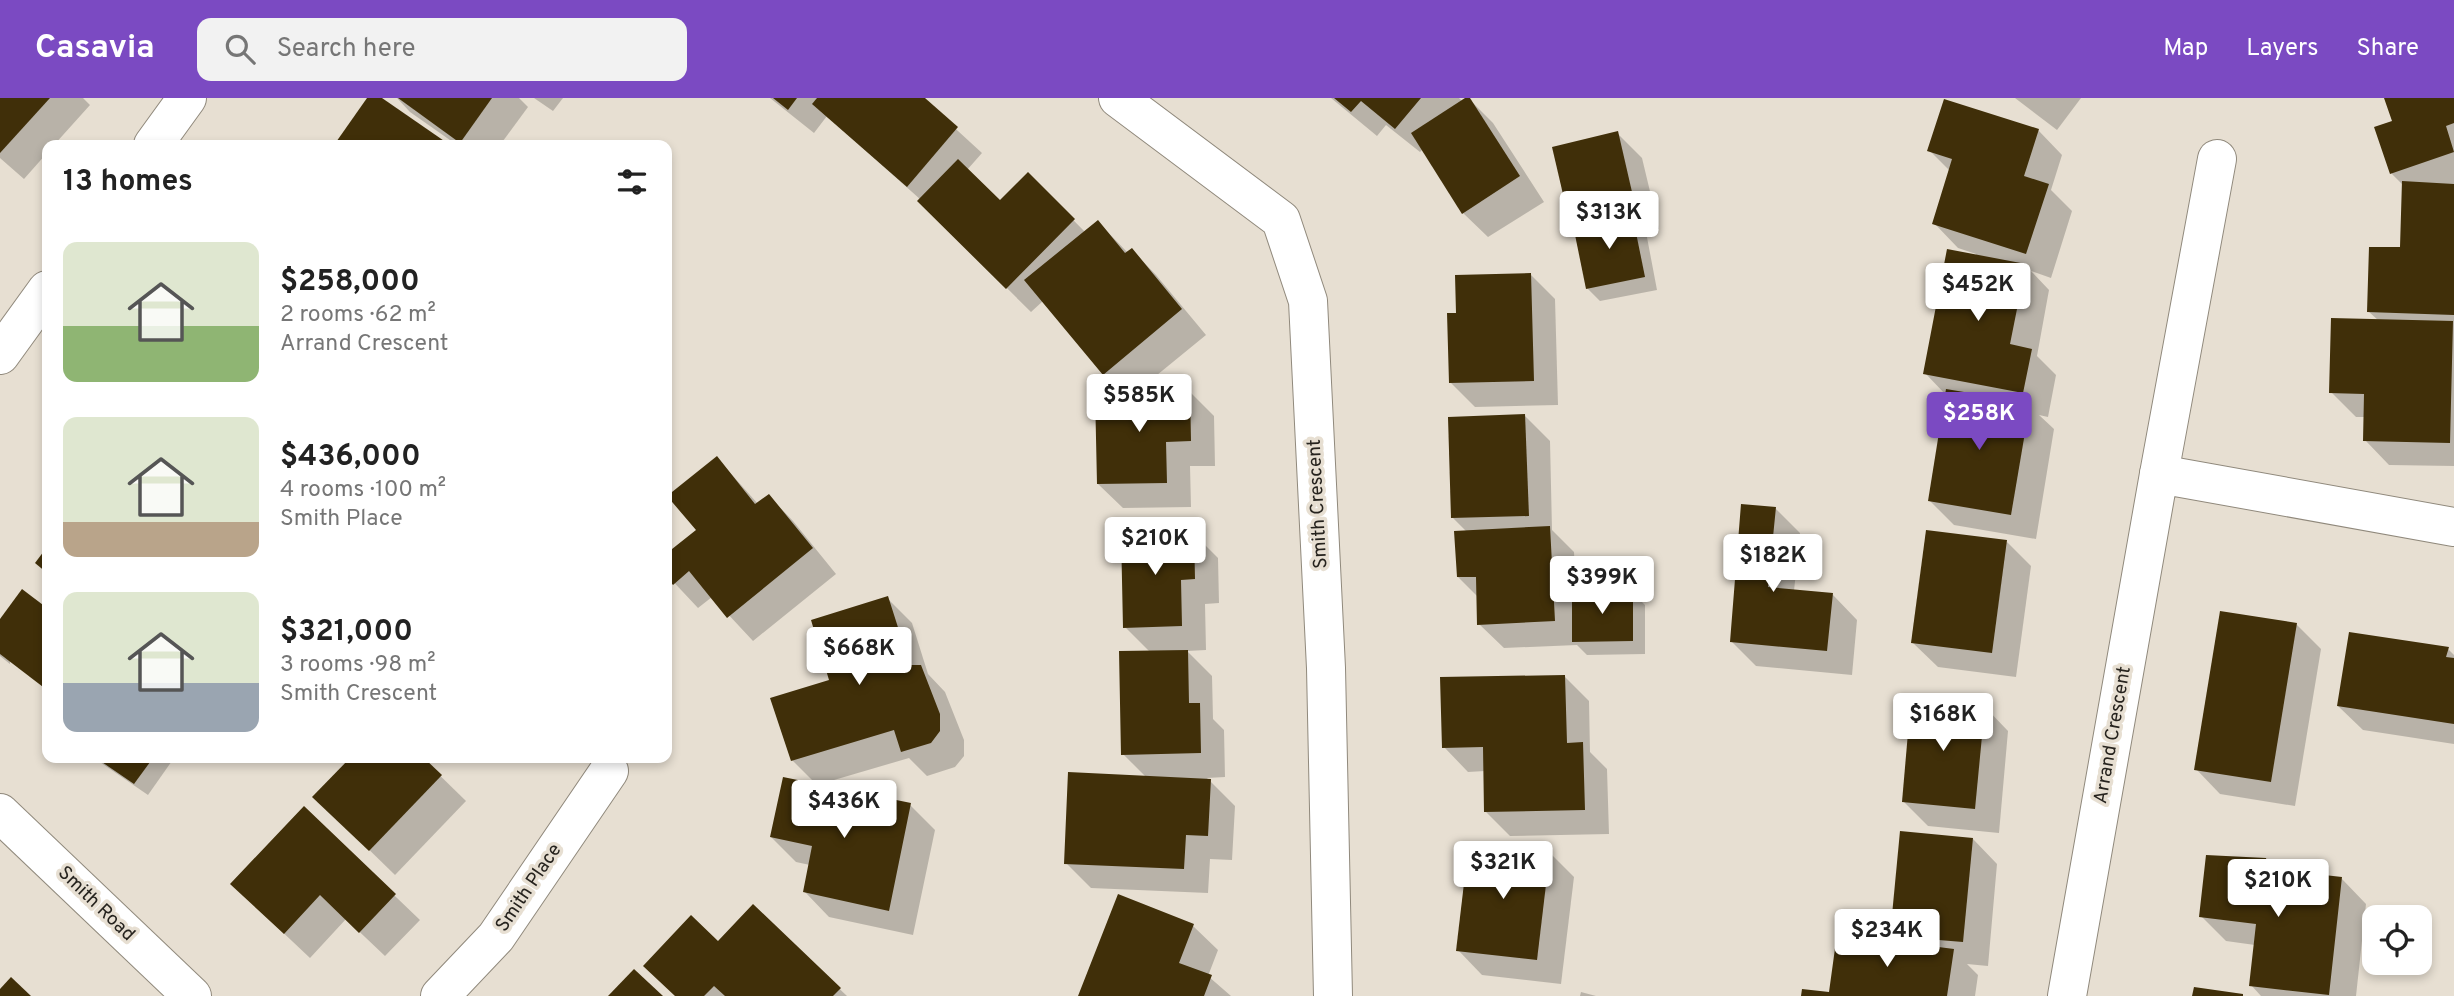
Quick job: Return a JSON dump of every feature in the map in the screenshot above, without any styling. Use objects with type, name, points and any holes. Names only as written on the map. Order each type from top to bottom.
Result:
[{"type":"street","points":[[157,140],[187,98]]},
{"type":"street","name":"Smith Crescent","points":[[1118,98],[1281,220],[1308,302],[1326,668],[1333,996]]},
{"type":"street","name":"Arrand Crescent","points":[[2067,996],[2217,159]]},
{"type":"street","points":[[0,355],[42,297]]},
{"type":"street","points":[[2159,474],[2454,527]]},
{"type":"street","name":"Smith Place","points":[[440,996],[496,937],[609,771]]},
{"type":"street","name":"Smith Road","points":[[0,813],[192,996]]},
{"type":"building","points":[[0,98],[50,98],[0,153]]},
{"type":"building","points":[[367,98],[382,98],[443,140],[338,140]]},
{"type":"building","points":[[398,98],[492,98],[462,140],[456,140]]},
{"type":"building","points":[[773,98],[797,98],[788,110]]},
{"type":"building","points":[[817,98],[925,98],[958,127],[907,187],[812,104]]},
{"type":"building","points":[[1334,98],[1421,98],[1395,129],[1361,101],[1351,112]]},
{"type":"building","points":[[1465,98],[1470,98],[1520,176],[1462,214],[1411,133]]},
{"type":"building","points":[[2384,98],[2454,98],[2454,123],[2446,126],[2454,152],[2390,174],[2374,127],[2392,121]]},
{"type":"building","points":[[1944,99],[2039,129],[2024,176],[2049,184],[2026,254],[1932,224],[1952,159],[1927,151]]},
{"type":"building","points":[[1618,131],[1635,205],[1569,220],[1552,147]]},
{"type":"building","points":[[958,159],[1000,200],[1028,172],[1075,219],[1006,289],[917,201]]},
{"type":"building","points":[[2402,181],[2454,184],[2454,315],[2367,312],[2369,247],[2400,247]]},
{"type":"building","points":[[1632,213],[1645,277],[1586,289],[1573,225]]},
{"type":"building","points":[[1098,220],[1125,253],[1132,248],[1182,309],[1103,375],[1024,280]]},
{"type":"building","points":[[1947,249],[2026,264],[2010,344],[2032,349],[2023,393],[1923,374]]},
{"type":"building","points":[[1531,273],[1534,381],[1449,383],[1447,313],[1456,313],[1455,275]]},
{"type":"building","points":[[2331,318],[2453,321],[2450,443],[2363,441],[2364,394],[2329,393]]},
{"type":"building","points":[[1946,389],[2030,403],[2011,515],[1928,501]]},
{"type":"building","points":[[1190,390],[1191,441],[1166,442],[1167,483],[1097,484],[1095,392]]},
{"type":"building","points":[[1525,414],[1529,516],[1451,518],[1448,417]]},
{"type":"building","points":[[717,456],[755,504],[769,494],[813,548],[727,618],[689,571],[672,584],[672,549],[696,530],[672,502],[672,492]]},
{"type":"building","points":[[1741,504],[1776,507],[1768,587],[1833,593],[1827,651],[1730,642]]},
{"type":"building","points":[[1550,526],[1555,621],[1477,625],[1476,577],[1457,577],[1454,531]]},
{"type":"building","points":[[1926,530],[2007,540],[1992,653],[1911,643]]},
{"type":"building","points":[[1194,532],[1195,579],[1181,580],[1182,626],[1123,628],[1121,533]]},
{"type":"building","points":[[42,554],[42,569],[35,563]]},
{"type":"building","points":[[22,589],[42,604],[42,686],[0,654],[0,619]]},
{"type":"building","points":[[1633,590],[1633,641],[1572,642],[1572,591]]},
{"type":"building","points":[[888,596],[910,665],[921,665],[940,714],[940,731],[931,743],[901,752],[894,730],[791,761],[770,698],[829,680],[811,620]]},
{"type":"building","points":[[2220,611],[2297,623],[2271,782],[2194,770]]},
{"type":"building","points":[[2349,632],[2449,647],[2446,657],[2454,658],[2454,724],[2337,706]]},
{"type":"building","points":[[1188,650],[1189,703],[1200,703],[1201,753],[1121,755],[1119,651]]},
{"type":"building","points":[[1565,675],[1567,743],[1583,742],[1585,810],[1484,812],[1483,747],[1442,748],[1440,677]]},
{"type":"building","points":[[1911,698],[1985,705],[1975,809],[1902,802]]},
{"type":"building","points":[[103,763],[149,763],[134,784]]},
{"type":"building","points":[[345,763],[429,763],[442,775],[369,851],[312,797]]},
{"type":"building","points":[[1068,772],[1211,779],[1208,836],[1186,835],[1184,869],[1064,864]]},
{"type":"building","points":[[783,777],[911,803],[889,911],[803,892],[812,846],[770,837]]},
{"type":"building","points":[[304,806],[396,894],[359,933],[320,895],[284,934],[230,884]]},
{"type":"building","points":[[1900,831],[1973,838],[1963,942],[1890,936]]},
{"type":"building","points":[[1469,841],[1550,851],[1537,960],[1456,951]]},
{"type":"building","points":[[2206,855],[2266,858],[2269,869],[2342,877],[2329,995],[2249,986],[2256,924],[2199,917]]},
{"type":"building","points":[[1118,894],[1194,924],[1179,963],[1212,975],[1204,996],[1078,996]]},
{"type":"building","points":[[753,904],[841,988],[833,996],[725,996],[714,986],[704,996],[675,996],[643,966],[691,915],[718,941]]},
{"type":"building","points":[[1837,934],[1954,949],[1947,996],[1801,996],[1802,989],[1829,992]]},
{"type":"building","points":[[634,969],[663,996],[608,996]]},
{"type":"building","points":[[11,977],[31,996],[0,996],[0,989]]},
{"type":"building","points":[[2194,987],[2243,994],[2243,996],[2192,996]]}]
